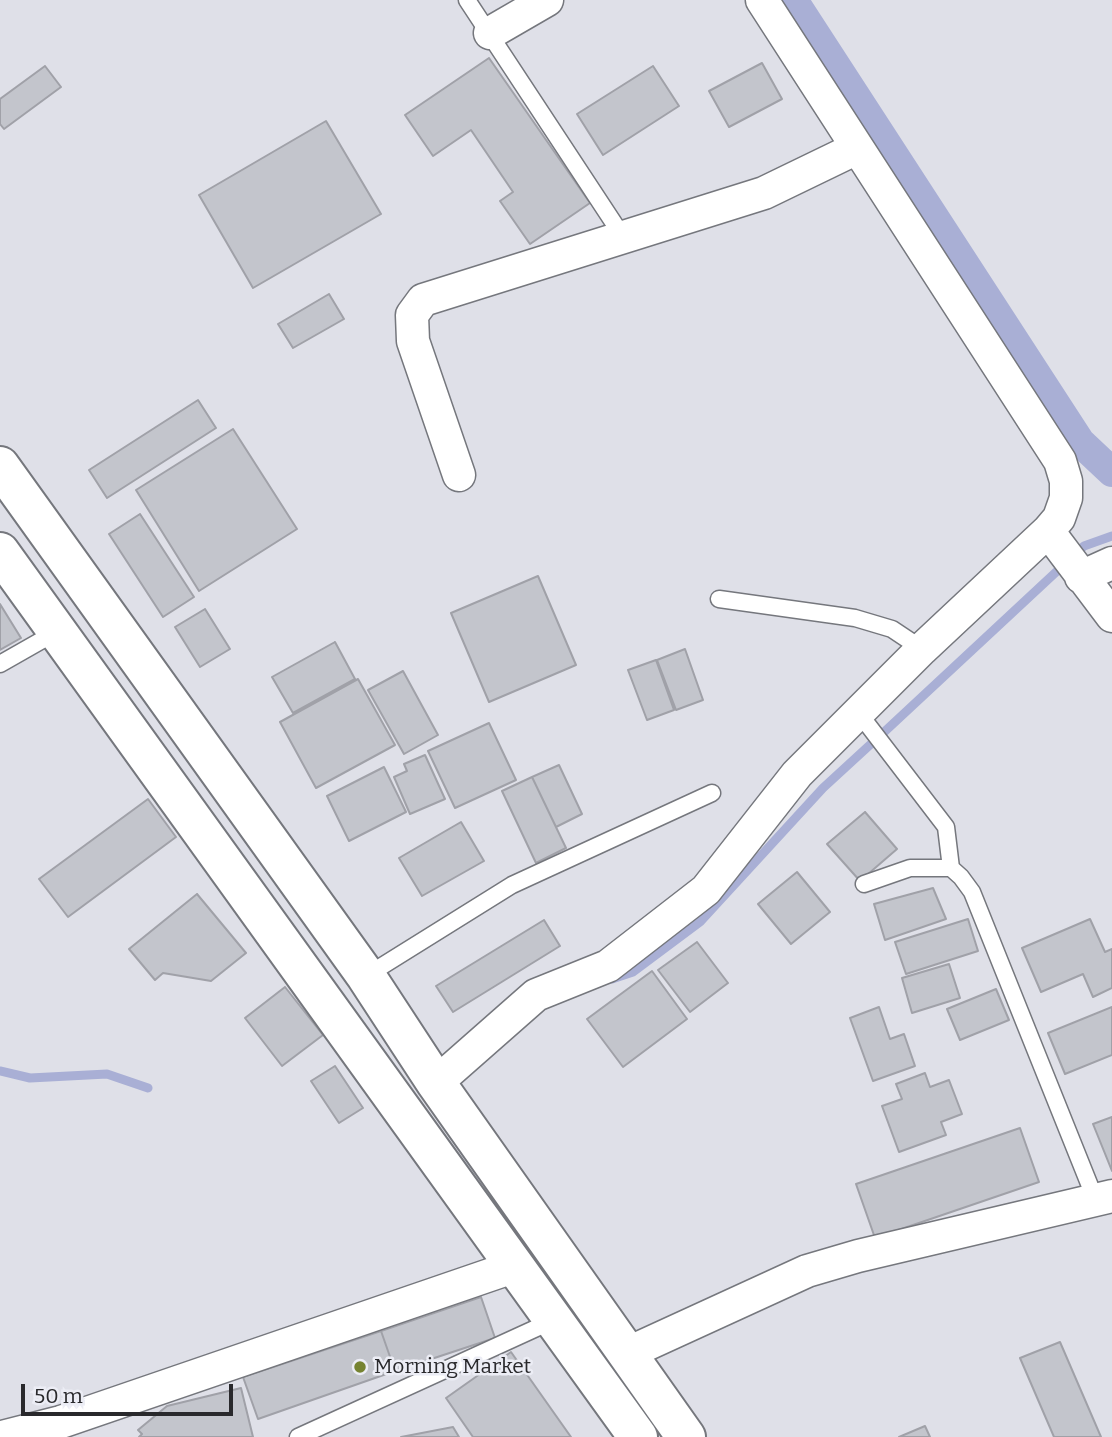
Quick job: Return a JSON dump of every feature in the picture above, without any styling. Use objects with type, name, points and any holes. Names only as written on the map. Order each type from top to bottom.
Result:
[{"type":"main road","points":[[0,466],[366,976],[436,1083],[686,1437]]},
{"type":"main road","points":[[0,552],[638,1437]]},
{"type":"street","points":[[490,33],[547,0]]},
{"type":"street","points":[[436,1083],[536,995],[608,966],[706,890],[797,774],[922,649],[1048,531],[1059,517],[1066,498],[1066,481],[1060,461],[762,0]]},
{"type":"street","points":[[459,475],[413,341],[412,315],[423,300],[764,193],[857,148]]},
{"type":"street","points":[[1048,531],[1112,616]]},
{"type":"street","points":[[1081,577],[1112,564]]},
{"type":"street","points":[[628,1353],[807,1271],[858,1256],[1107,1199]]},
{"type":"street","points":[[2,1437],[60,1430],[516,1266]]},
{"type":"lane","points":[[467,0],[623,237]]},
{"type":"lane","points":[[719,599],[855,618],[892,629],[922,649]]},
{"type":"lane","points":[[0,664],[58,631]]},
{"type":"lane","points":[[858,712],[946,827],[951,868],[972,892],[1107,1199]]},
{"type":"lane","points":[[366,976],[512,885],[712,793]]},
{"type":"lane","points":[[864,884],[910,868],[951,868]]},
{"type":"lane","points":[[298,1437],[555,1320]]},
{"type":"building","points":[[489,58],[590,203],[530,244],[500,201],[513,192],[471,130],[433,156],[405,115]]},
{"type":"building","points":[[762,63],[782,99],[729,127],[709,91]]},
{"type":"building","points":[[45,66],[61,87],[4,129],[0,124],[0,99]]},
{"type":"building","points":[[653,66],[679,106],[603,155],[577,114]]},
{"type":"building","points":[[326,121],[381,214],[253,288],[199,195]]},
{"type":"building","points":[[329,294],[344,319],[293,348],[278,324]]},
{"type":"building","points":[[198,400],[216,428],[107,498],[89,470]]},
{"type":"building","points":[[233,429],[297,529],[199,591],[136,490]]},
{"type":"building","points":[[140,514],[194,597],[163,617],[109,534]]},
{"type":"building","points":[[538,576],[576,665],[489,702],[451,613]]},
{"type":"building","points":[[0,604],[21,638],[0,650]]},
{"type":"building","points":[[205,609],[230,649],[200,667],[175,627]]},
{"type":"building","points":[[335,642],[355,679],[293,713],[272,677]]},
{"type":"building","points":[[685,649],[703,700],[676,710],[657,660]]},
{"type":"building","points":[[656,660],[674,710],[647,720],[628,670]]},
{"type":"building","points":[[403,671],[438,735],[404,754],[368,690]]},
{"type":"building","points":[[358,679],[395,745],[316,788],[280,722]]},
{"type":"building","points":[[489,723],[516,780],[455,808],[428,751]]},
{"type":"building","points":[[425,755],[445,799],[410,814],[394,777],[407,771],[404,764]]},
{"type":"building","points":[[559,765],[582,814],[556,827],[532,777]]},
{"type":"building","points":[[384,767],[406,812],[349,841],[327,796]]},
{"type":"building","points":[[532,777],[566,848],[536,863],[502,791]]},
{"type":"building","points":[[148,799],[176,837],[68,917],[39,879]]},
{"type":"building","points":[[865,812],[897,849],[860,881],[827,844]]},
{"type":"building","points":[[461,822],[484,861],[422,896],[399,858]]},
{"type":"building","points":[[797,872],[830,912],[791,944],[758,904]]},
{"type":"building","points":[[933,888],[946,919],[885,940],[874,904]]},
{"type":"building","points":[[197,894],[246,953],[211,981],[163,973],[155,980],[129,949]]},
{"type":"building","points":[[968,919],[978,951],[906,974],[895,942]]},
{"type":"building","points":[[1090,919],[1105,952],[1112,949],[1112,988],[1093,997],[1083,974],[1041,992],[1022,948]]},
{"type":"building","points":[[544,920],[560,946],[453,1012],[436,986]]},
{"type":"building","points":[[697,942],[728,983],[690,1012],[658,970]]},
{"type":"building","points":[[949,964],[960,998],[912,1013],[902,978]]},
{"type":"building","points":[[652,971],[687,1019],[623,1067],[587,1019]]},
{"type":"building","points":[[285,987],[323,1035],[282,1066],[245,1018]]},
{"type":"building","points":[[996,989],[1009,1020],[960,1040],[947,1009]]},
{"type":"building","points":[[879,1007],[890,1039],[904,1034],[915,1066],[873,1081],[850,1018]]},
{"type":"building","points":[[1112,1007],[1112,1055],[1065,1074],[1048,1033]]},
{"type":"building","points":[[335,1066],[363,1108],[339,1123],[311,1081]]},
{"type":"building","points":[[925,1073],[930,1087],[949,1080],[962,1114],[941,1122],[946,1135],[899,1152],[882,1106],[902,1099],[896,1084]]},
{"type":"building","points":[[1112,1117],[1112,1171],[1093,1124]]},
{"type":"building","points":[[1020,1128],[1039,1182],[875,1238],[856,1184]]},
{"type":"building","points":[[481,1297],[495,1338],[395,1371],[381,1331]]},
{"type":"building","points":[[381,1331],[395,1371],[258,1419],[243,1377]]},
{"type":"building","points":[[1060,1342],[1101,1437],[1054,1437],[1020,1358]]},
{"type":"building","points":[[511,1352],[571,1437],[473,1437],[446,1398]]},
{"type":"building","points":[[241,1388],[253,1437],[139,1437],[142,1434],[138,1430],[167,1406]]},
{"type":"building","points":[[925,1426],[930,1437],[899,1437]]},
{"type":"building","points":[[453,1427],[459,1437],[401,1437]]},
{"type":"waterway","points":[[793,0],[1080,442],[1112,472]]},
{"type":"waterway","points":[[882,734],[1084,546],[1112,536]]},
{"type":"waterway","points":[[612,979],[633,972],[700,922],[823,788],[872,743]]},
{"type":"waterway","points":[[0,1071],[30,1078],[107,1074],[148,1088]]},
{"type":"place","name":"Morning Market","points":[[360,1367]]}]
